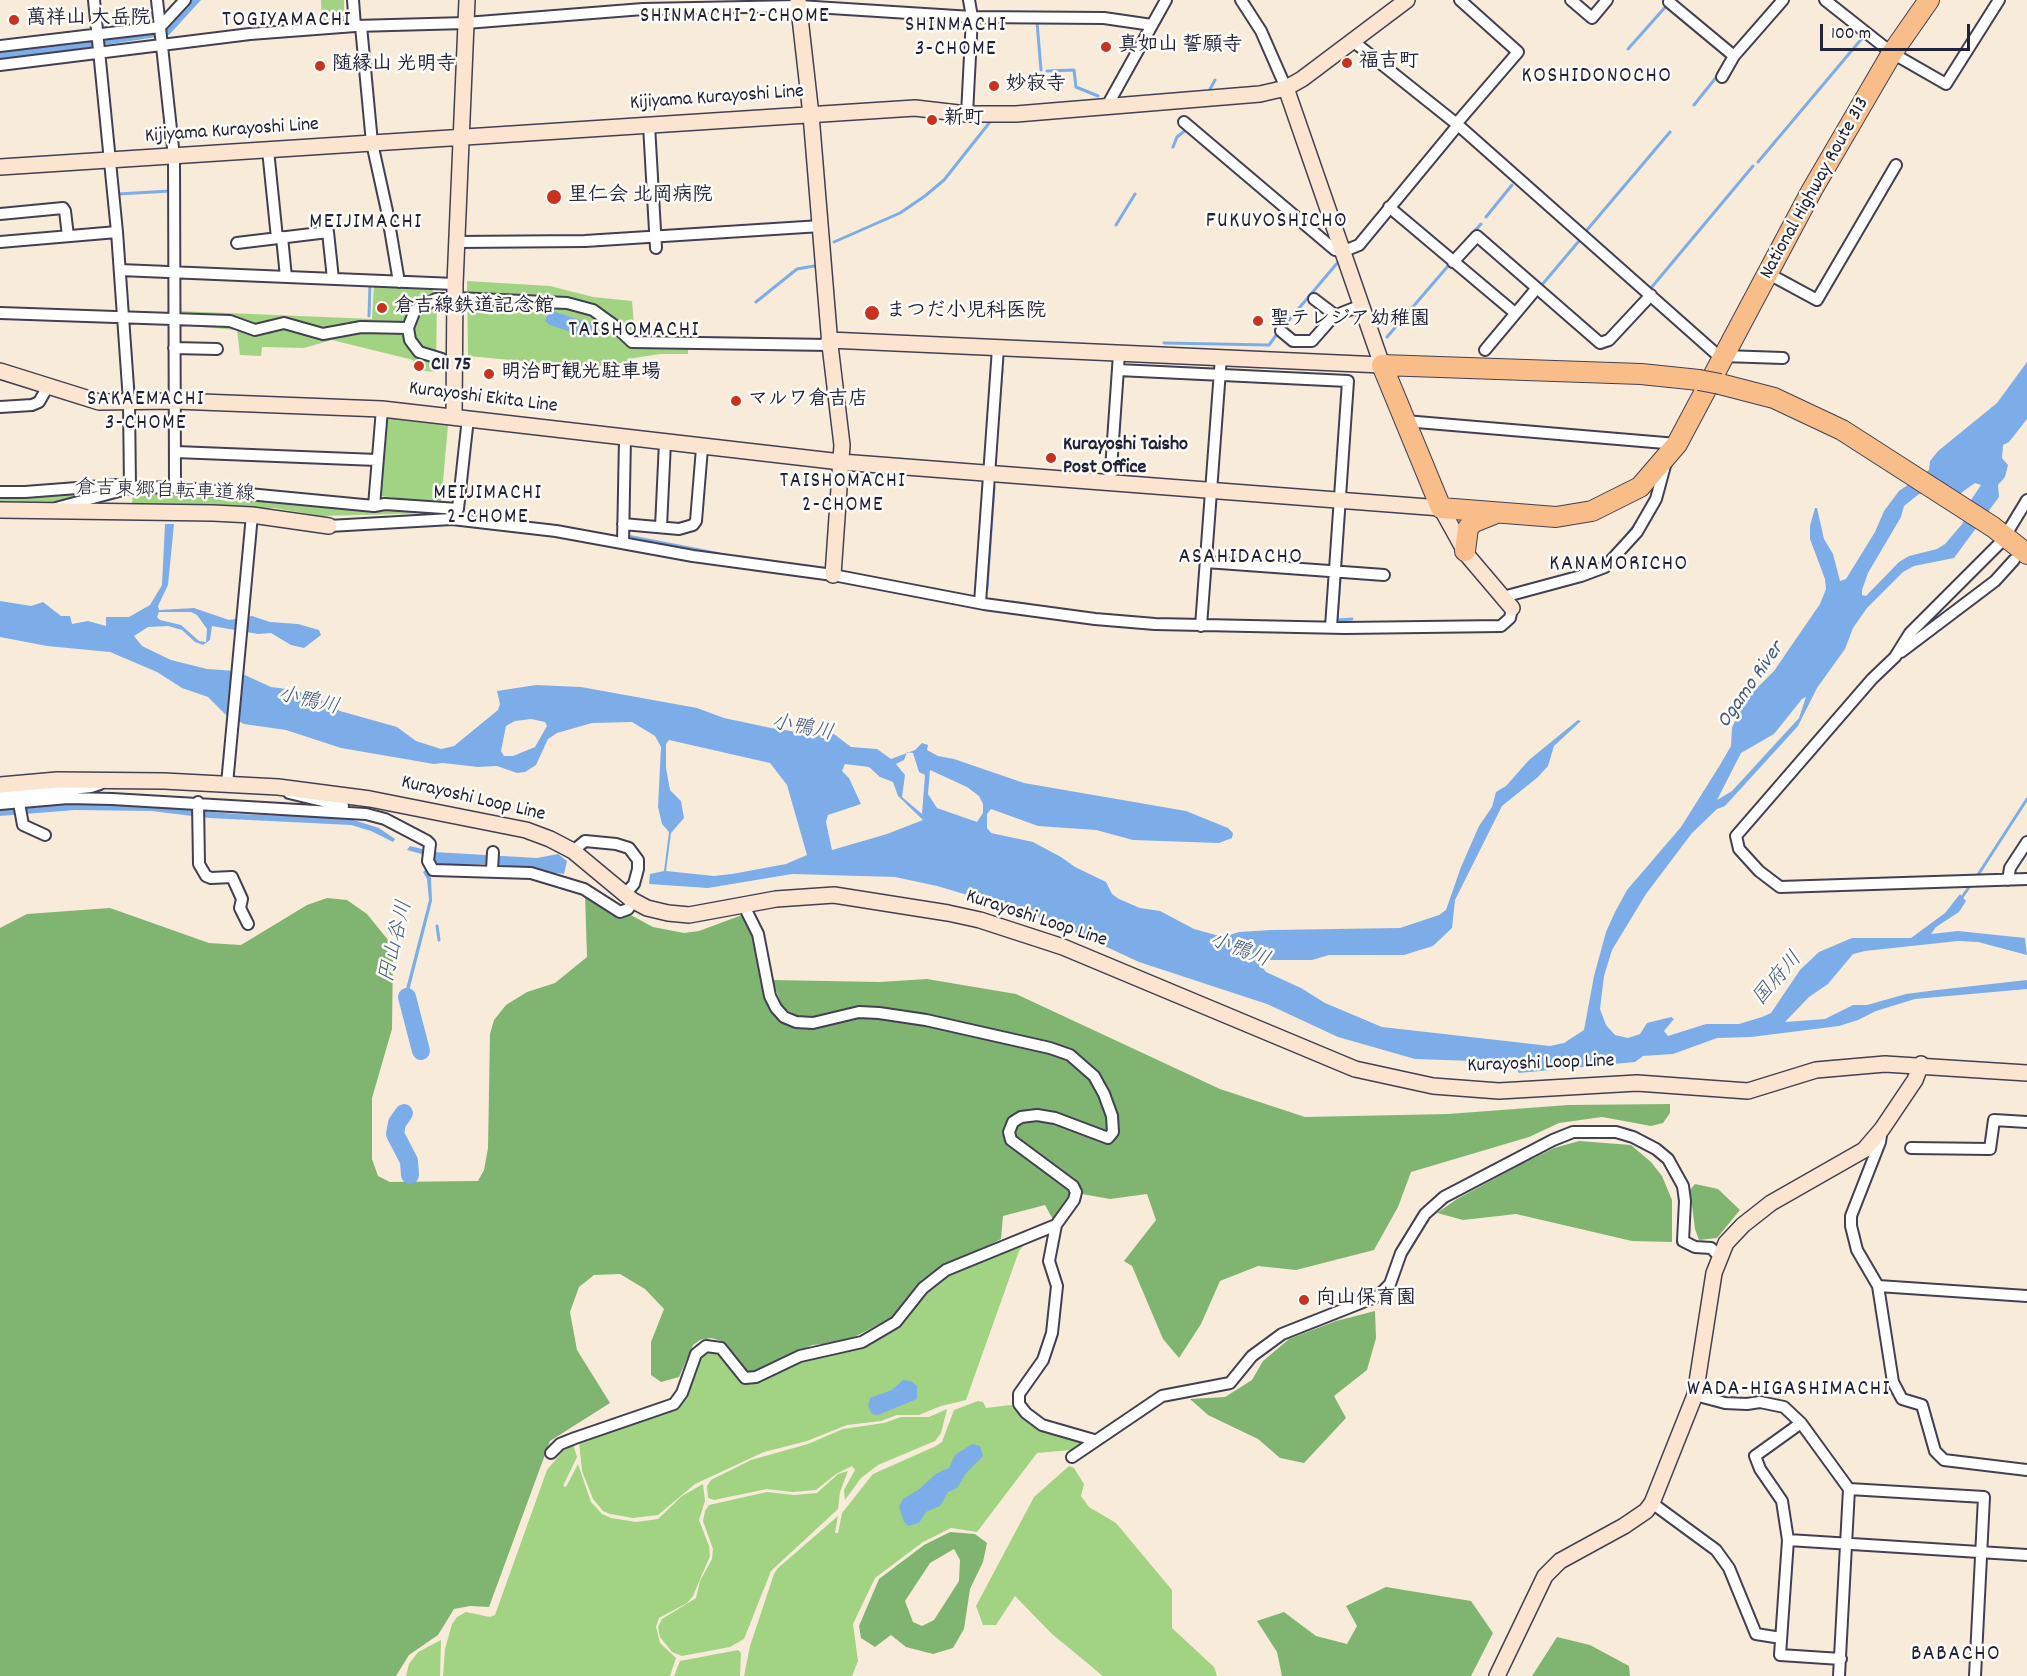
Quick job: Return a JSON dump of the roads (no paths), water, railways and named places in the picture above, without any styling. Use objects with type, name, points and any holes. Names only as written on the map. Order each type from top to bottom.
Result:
[{"type":"highway","name":"National Highway Route 313","points":[[1441,508],[1494,514],[1557,517],[1592,511],[1640,487],[1672,451],[1769,274],[1812,190],[1892,53],[1929,0]]},
{"type":"highway","points":[[1441,508],[1382,365],[1641,374],[1699,380],[1774,398],[1804,410],[1852,436],[2001,532],[2021,557]]},
{"type":"highway","points":[[1465,551],[1468,528],[1474,522],[1494,514]]},
{"type":"main road","points":[[461,417],[452,294],[457,242],[467,0]]},
{"type":"main road","name":"Kijiyama Kurayoshi Line","points":[[0,167],[915,108],[967,114],[1016,114],[1260,94],[1286,88],[1354,42],[1407,0]]},
{"type":"main road","points":[[799,3],[821,226],[829,343],[842,445],[833,575]]},
{"type":"main road","points":[[829,343],[1382,365],[1286,88]]},
{"type":"main road","name":"Kurayoshi Ekita Line","points":[[0,371],[47,388],[99,402],[175,401],[382,409],[702,448],[990,476],[1441,508]]},
{"type":"main road","points":[[1441,508],[1465,551],[1508,602]]},
{"type":"main road","name":"倉吉東郷自転車道線","points":[[0,510],[329,526]]},
{"type":"main road","name":"Kurayoshi Loop Line","points":[[0,784],[57,780],[227,780],[370,799],[526,830],[573,851],[629,897],[647,908],[689,915],[802,895],[834,895],[902,904],[980,920],[1063,947],[1355,1069],[1433,1086],[1499,1091],[1638,1083],[1749,1091],[1834,1067],[1921,1064],[1954,1070],[2027,1073]]},
{"type":"main road","points":[[1497,1676],[1545,1576],[1560,1561],[1624,1526],[1646,1511],[1652,1503],[1658,1482],[1695,1395],[1719,1256],[1726,1243],[1756,1214],[1864,1150],[1882,1129],[1915,1080],[1921,1064]]},
{"type":"street","points":[[94,0],[120,270],[129,401],[130,488]]},
{"type":"street","points":[[157,0],[174,157],[175,487]]},
{"type":"street","points":[[0,46],[160,27],[185,0]]},
{"type":"street","points":[[353,0],[372,143],[399,282]]},
{"type":"street","points":[[593,0],[593,12]]},
{"type":"street","points":[[967,114],[972,17],[969,0]]},
{"type":"street","points":[[1107,106],[1166,0]]},
{"type":"street","points":[[1241,0],[1261,31],[1286,88]]},
{"type":"street","points":[[1185,122],[1335,250],[1344,251],[1359,245],[1518,52],[1460,0]]},
{"type":"street","points":[[1571,0],[1592,18],[1607,0]]},
{"type":"street","points":[[1722,77],[1734,56],[1783,0]]},
{"type":"street","points":[[1825,0],[1892,53],[1946,84],[1999,0]]},
{"type":"street","points":[[1669,2],[1734,56]]},
{"type":"street","points":[[0,65],[161,45],[358,26],[466,23],[593,12],[799,3],[972,17],[1077,17],[1152,25]]},
{"type":"street","points":[[1354,42],[1457,124],[1722,358],[1783,358]]},
{"type":"street","points":[[650,125],[656,243]]},
{"type":"street","points":[[268,150],[286,277]]},
{"type":"street","points":[[1769,274],[1817,300],[1896,165]]},
{"type":"street","points":[[1389,207],[1515,313]]},
{"type":"street","points":[[0,214],[63,208],[68,236]]},
{"type":"street","points":[[457,242],[656,243],[821,226]]},
{"type":"street","points":[[0,242],[117,232]]},
{"type":"street","points":[[237,243],[328,232],[333,279]]},
{"type":"street","points":[[1453,262],[1477,236],[1600,343],[1609,340],[1651,295]]},
{"type":"street","points":[[120,270],[399,282],[452,294],[567,303],[592,310],[615,326],[632,342],[829,343]]},
{"type":"street","points":[[1485,350],[1536,289]]},
{"type":"street","points":[[442,359],[419,352],[410,340],[408,322],[415,310],[452,294]]},
{"type":"street","points":[[1314,298],[1335,315]]},
{"type":"street","points":[[1281,331],[1293,341],[1312,341],[1335,315],[1362,305]]},
{"type":"street","points":[[0,313],[230,321],[255,330],[284,323],[323,334],[361,327],[408,328]]},
{"type":"street","points":[[174,348],[217,349]]},
{"type":"street","points":[[980,603],[998,348]]},
{"type":"street","points":[[1110,484],[1119,354]]},
{"type":"street","points":[[1201,626],[1221,357]]},
{"type":"street","points":[[1118,370],[1348,381],[1331,627]]},
{"type":"street","points":[[0,407],[32,405],[39,402],[47,388]]},
{"type":"street","points":[[374,506],[382,409]]},
{"type":"street","points":[[452,519],[458,509],[461,417]]},
{"type":"street","points":[[329,526],[452,519],[556,531],[833,575],[980,603],[1095,619],[1201,626],[1501,626],[1510,618],[1508,602],[1605,567],[1637,532],[1662,483],[1672,451],[1405,421]]},
{"type":"street","points":[[623,543],[625,438]]},
{"type":"street","points":[[660,527],[665,442]]},
{"type":"street","points":[[623,524],[679,529],[693,525],[696,521],[702,448]]},
{"type":"street","points":[[176,452],[377,460]]},
{"type":"street","points":[[0,492],[116,485],[130,488]]},
{"type":"street","points":[[50,511],[72,502],[130,488],[175,487],[374,506],[385,504],[458,509]]},
{"type":"street","points":[[1895,657],[1910,633],[2027,500]]},
{"type":"street","points":[[227,780],[251,522]]},
{"type":"street","points":[[2021,557],[1995,581],[1895,657],[1872,679],[1736,836],[1739,849],[1759,871],[1780,887],[2027,879]]},
{"type":"street","points":[[1206,562],[1384,575]]},
{"type":"street","points":[[0,799],[3,796],[92,787],[111,780]]},
{"type":"street","points":[[278,787],[296,797],[362,810],[366,814]]},
{"type":"street","points":[[0,804],[68,798],[198,802],[366,814],[385,819],[427,841],[430,844],[428,861],[433,870],[492,870],[531,873],[584,889],[620,912],[628,909],[629,897],[638,869],[638,860],[629,849],[616,844],[585,841],[573,851]]},
{"type":"street","points":[[198,802],[199,864],[206,876],[211,878],[232,877],[243,899],[240,908],[248,924]]},
{"type":"street","points":[[19,803],[23,825],[45,835]]},
{"type":"street","points":[[2008,880],[2010,868],[2027,843]]},
{"type":"street","points":[[492,870],[493,852]]},
{"type":"street","points":[[744,906],[758,934],[770,996],[784,1017],[796,1022],[813,1023],[859,1012],[879,1013],[1027,1041],[1070,1055],[1081,1062],[1094,1076],[1112,1116],[1113,1132],[1108,1138],[1037,1115],[1022,1117],[1013,1122],[1009,1132],[1011,1140],[1073,1186],[1076,1192],[1074,1200],[1056,1225],[1049,1261],[1057,1286],[1052,1334],[1043,1360],[1019,1394],[1019,1404],[1026,1413],[1042,1425],[1094,1440]]},
{"type":"street","points":[[1911,1148],[1990,1149],[1994,1120],[2027,1122]]},
{"type":"street","points":[[1882,1129],[1880,1142],[1851,1216],[1853,1238],[1857,1250],[1878,1286],[1893,1382],[1902,1399],[1922,1405],[1935,1451],[1944,1460],[2027,1470]]},
{"type":"street","points":[[1072,1457],[1162,1396],[1230,1383],[1252,1356],[1282,1334],[1378,1296],[1390,1284],[1401,1253],[1425,1214],[1444,1197],[1553,1140],[1573,1132],[1616,1132],[1633,1137],[1656,1149],[1668,1159],[1683,1186],[1683,1240],[1695,1247],[1711,1248],[1719,1256]]},
{"type":"street","points":[[552,1453],[560,1444],[674,1404],[682,1394],[696,1354],[706,1346],[721,1348],[745,1378],[756,1377],[800,1356],[862,1342],[896,1322],[923,1288],[946,1270],[1056,1225]]},
{"type":"street","points":[[1878,1286],[2027,1296]]},
{"type":"street","points":[[1695,1395],[1725,1403],[1760,1402],[1784,1407],[1801,1424],[1849,1489],[1839,1676]]},
{"type":"street","points":[[1801,1424],[1755,1456],[1760,1469],[1782,1501],[1788,1540],[1780,1655],[1841,1659]]},
{"type":"street","points":[[1849,1489],[1984,1497],[1975,1676]]},
{"type":"street","points":[[1652,1503],[1716,1550],[1729,1568],[1756,1634],[1780,1638]]},
{"type":"street","points":[[1788,1540],[2027,1555]]},
{"type":"water","points":[[192,0],[201,0],[169,35],[0,61],[0,52],[156,32],[170,25]]},
{"type":"water","points":[[549,310],[590,323],[594,329],[593,334],[586,337],[550,325],[545,321]]},
{"type":"water","name":"小鴨川","points":[[2027,362],[2027,419],[2009,442],[2003,445],[2002,458],[2008,465],[2005,477],[1998,485],[1999,497],[1954,558],[1914,566],[1903,572],[1867,608],[1853,628],[1845,649],[1817,688],[1798,726],[1725,806],[1717,809],[1692,833],[1646,894],[1612,950],[1604,976],[1600,1009],[1606,1025],[1615,1035],[1628,1038],[1640,1034],[1647,1023],[1671,1017],[1674,1019],[1664,1031],[1668,1036],[1706,1024],[1739,1024],[1762,1017],[1771,1013],[1800,970],[1819,952],[1852,938],[1911,938],[1945,913],[1960,894],[1966,901],[1959,912],[1936,927],[1931,934],[1958,931],[2025,938],[2027,955],[1978,942],[1958,941],[1853,954],[1828,984],[1809,997],[1785,1022],[1825,1019],[1853,1005],[1867,1005],[1906,994],[2027,980],[2027,989],[1915,999],[1839,1026],[1751,1037],[1717,1038],[1673,1054],[1643,1056],[1635,1062],[1519,1073],[1513,1064],[1503,1062],[1415,1059],[1338,1037],[1267,1004],[1139,962],[1057,924],[1022,911],[937,886],[895,877],[792,874],[708,888],[649,884],[650,874],[664,871],[669,832],[662,824],[658,807],[661,747],[655,736],[632,722],[592,723],[557,733],[548,739],[536,765],[525,772],[517,773],[497,766],[434,764],[341,748],[286,730],[244,724],[225,714],[208,697],[182,688],[157,672],[110,652],[47,646],[0,637],[0,601],[31,606],[43,602],[61,616],[70,616],[72,624],[88,621],[106,626],[106,617],[129,617],[150,605],[162,585],[165,524],[174,524],[168,585],[158,606],[159,610],[194,608],[229,620],[252,616],[270,622],[298,624],[319,630],[321,635],[304,648],[291,645],[271,633],[258,634],[212,626],[210,640],[203,645],[195,642],[182,630],[168,626],[148,627],[134,636],[142,646],[171,660],[207,669],[236,671],[271,687],[294,690],[327,703],[340,711],[397,727],[416,741],[441,749],[454,746],[498,710],[500,704],[497,691],[536,685],[581,687],[697,708],[724,718],[771,728],[817,735],[834,734],[851,747],[877,749],[891,759],[907,753],[904,760],[896,764],[905,775],[902,797],[922,814],[925,775],[919,772],[913,753],[909,752],[922,743],[928,745],[927,750],[938,756],[954,759],[1024,783],[1186,811],[1228,828],[1233,833],[1232,838],[1219,843],[1133,840],[1096,830],[1038,826],[991,809],[987,814],[987,828],[991,833],[1033,842],[1061,857],[1075,867],[1106,882],[1112,894],[1119,899],[1140,908],[1160,911],[1194,929],[1223,937],[1239,932],[1271,930],[1400,928],[1439,915],[1446,910],[1461,867],[1479,826],[1492,807],[1496,792],[1506,786],[1529,760],[1578,720],[1581,721],[1554,746],[1548,766],[1502,806],[1455,900],[1452,928],[1433,946],[1404,955],[1329,955],[1312,960],[1270,960],[1262,967],[1266,972],[1301,988],[1325,1003],[1382,1027],[1550,1046],[1564,1043],[1584,1030],[1594,976],[1606,932],[1627,890],[1681,827],[1731,746],[1732,728],[1743,702],[1774,671],[1820,604],[1826,589],[1825,579],[1810,539],[1810,526],[1815,508],[1817,508],[1824,539],[1833,554],[1840,581],[1846,579],[1875,532],[1884,511],[1899,491],[1929,470],[1930,461],[1938,451],[1997,403]],"holes":[[[1975,483],[1981,485],[1971,500],[1963,523],[1945,544],[1937,549],[1909,556],[1899,562],[1866,596],[1862,595],[1868,573],[1901,517],[1904,506],[1919,494],[1961,493]],[[159,612],[191,612],[197,615],[207,629],[206,642],[199,641],[181,625],[160,620],[157,617]],[[1806,697],[1799,718],[1732,791],[1717,800],[1741,753],[1774,734]],[[531,719],[545,722],[547,726],[535,747],[513,756],[504,756],[501,751],[506,726],[515,721]],[[669,740],[770,763],[787,785],[807,855],[786,864],[732,874],[714,876],[666,871],[671,833],[684,818],[681,801],[670,790],[666,768],[666,744]],[[845,764],[869,767],[880,777],[893,782],[898,796],[923,820],[887,834],[832,850],[826,822],[828,815],[861,804],[849,778],[842,771]],[[930,770],[967,787],[979,796],[983,804],[983,813],[977,822],[937,808],[928,794]]]},
{"type":"water","points":[[55,804],[125,805],[237,814],[347,818],[379,828],[395,839],[393,842],[371,831],[351,825],[209,818],[151,811],[75,810],[0,816],[0,810]]},
{"type":"water","points":[[410,846],[434,852],[537,858],[558,854],[567,861],[564,874],[484,864],[439,864],[425,855],[407,850]]},
{"type":"water","points":[[426,869],[431,878],[432,901],[409,991],[413,1019],[410,1020],[406,989],[429,900],[427,879],[423,872]]},
{"type":"water","points":[[903,1380],[911,1381],[917,1386],[917,1399],[878,1415],[872,1414],[868,1406],[870,1398],[892,1390]]},
{"type":"water","points":[[972,1444],[980,1446],[983,1456],[966,1473],[957,1488],[948,1492],[940,1506],[926,1512],[919,1523],[908,1526],[904,1522],[899,1507],[903,1499],[918,1490],[937,1473],[949,1468],[955,1455]]},
{"type":"waterway","points":[[1628,49],[1668,4]]},
{"type":"waterway","points":[[1037,22],[1041,70]]},
{"type":"waterway","points":[[1758,162],[1864,36]]},
{"type":"waterway","points":[[1047,71],[1074,70],[1076,87],[1098,96]]},
{"type":"waterway","points":[[1694,105],[1718,75]]},
{"type":"waterway","points":[[1208,93],[1215,80]]},
{"type":"waterway","points":[[834,242],[900,213],[925,196],[944,180],[990,122]]},
{"type":"waterway","points":[[1173,147],[1177,137],[1187,129]]},
{"type":"waterway","points":[[1587,230],[1670,132]]},
{"type":"waterway","points":[[1651,288],[1753,166]]},
{"type":"waterway","points":[[1486,217],[1512,185]]},
{"type":"waterway","points":[[118,194],[170,191]]},
{"type":"waterway","points":[[1116,225],[1135,194]]},
{"type":"waterway","points":[[1468,238],[1481,224]]},
{"type":"waterway","points":[[1541,286],[1579,241]]},
{"type":"waterway","points":[[1283,327],[1339,261]]},
{"type":"waterway","points":[[756,302],[797,269],[814,266]]},
{"type":"waterway","points":[[1387,337],[1448,266]]},
{"type":"waterway","points":[[369,316],[370,284]]},
{"type":"waterway","points":[[1164,343],[1269,345],[1277,334]]},
{"type":"waterway","points":[[998,416],[1002,370]]},
{"type":"waterway","points":[[987,589],[994,487]]},
{"type":"waterway","points":[[1623,540],[1637,522]]},
{"type":"waterway","points":[[627,536],[720,554]]},
{"type":"waterway","points":[[1562,576],[1591,567]]},
{"type":"waterway","points":[[1337,618],[1340,580]]},
{"type":"waterway","points":[[1012,602],[1026,604]]},
{"type":"waterway","points":[[1337,620],[1352,619]]},
{"type":"waterway","points":[[1976,878],[2027,799]]},
{"type":"waterway","points":[[1960,900],[1972,883]]},
{"type":"waterway","points":[[437,926],[439,940]]},
{"type":"waterway","name":"円山谷川","points":[[407,997],[421,1051]]},
{"type":"waterway","name":"円山谷川","points":[[404,1113],[397,1123],[395,1134],[409,1161],[410,1175]]},
{"type":"place","name":"萬祥山 大岳院","points":[[14,20]]},
{"type":"place","name":"真如山 誓願寺","points":[[1106,47]]},
{"type":"place","name":"福吉町","points":[[1347,63]]},
{"type":"place","name":"随縁山 光明寺","points":[[320,66]]},
{"type":"place","name":"妙寂寺","points":[[994,86]]},
{"type":"place","name":"新町","points":[[932,120]]},
{"type":"place","name":"里仁会 北岡病院","points":[[554,197]]},
{"type":"place","name":"倉吉線鉄道記念館","points":[[382,308]]},
{"type":"place","name":"まつだ小児科医院","points":[[872,313]]},
{"type":"place","name":"聖テレジア幼稚園","points":[[1258,321]]},
{"type":"place","name":"C11 75","points":[[419,366]]},
{"type":"place","name":"明治町観光駐車場","points":[[489,374]]},
{"type":"place","name":"マルワ倉吉店","points":[[736,401]]},
{"type":"place","name":"Kurayoshi Taisho Post Office","points":[[1051,458]]},
{"type":"place","name":"向山保育園","points":[[1304,1300]]},
{"type":"district","name":"SHINMACHI 2-CHOME","points":[[735,18]]},
{"type":"district","name":"TOGIYAMACHI","points":[[287,22]]},
{"type":"district","name":"SHINMACHI 3-CHOME","points":[[956,39]]},
{"type":"district","name":"KOSHIDONOCHO","points":[[1597,78]]},
{"type":"district","name":"FUKUYOSHICHO","points":[[1277,223]]},
{"type":"district","name":"MEIJIMACHI","points":[[366,224]]},
{"type":"district","name":"TAISHOMACHI","points":[[634,332]]},
{"type":"district","name":"SAKAEMACHI 3-CHOME","points":[[146,413]]},
{"type":"district","name":"TAISHOMACHI 2-CHOME","points":[[843,495]]},
{"type":"district","name":"MEIJIMACHI 2-CHOME","points":[[488,507]]},
{"type":"district","name":"ASAHIDACHO","points":[[1241,559]]},
{"type":"district","name":"KANAMORICHO","points":[[1619,566]]},
{"type":"district","name":"WADA-HIGASHIMACHI","points":[[1789,1391]]},
{"type":"district","name":"BABACHO","points":[[1956,1656]]},
{"type":"water label","name":"Ogamo River","points":[[1752,686]]},
{"type":"water label","name":"国府川","points":[[1779,980]]}]
